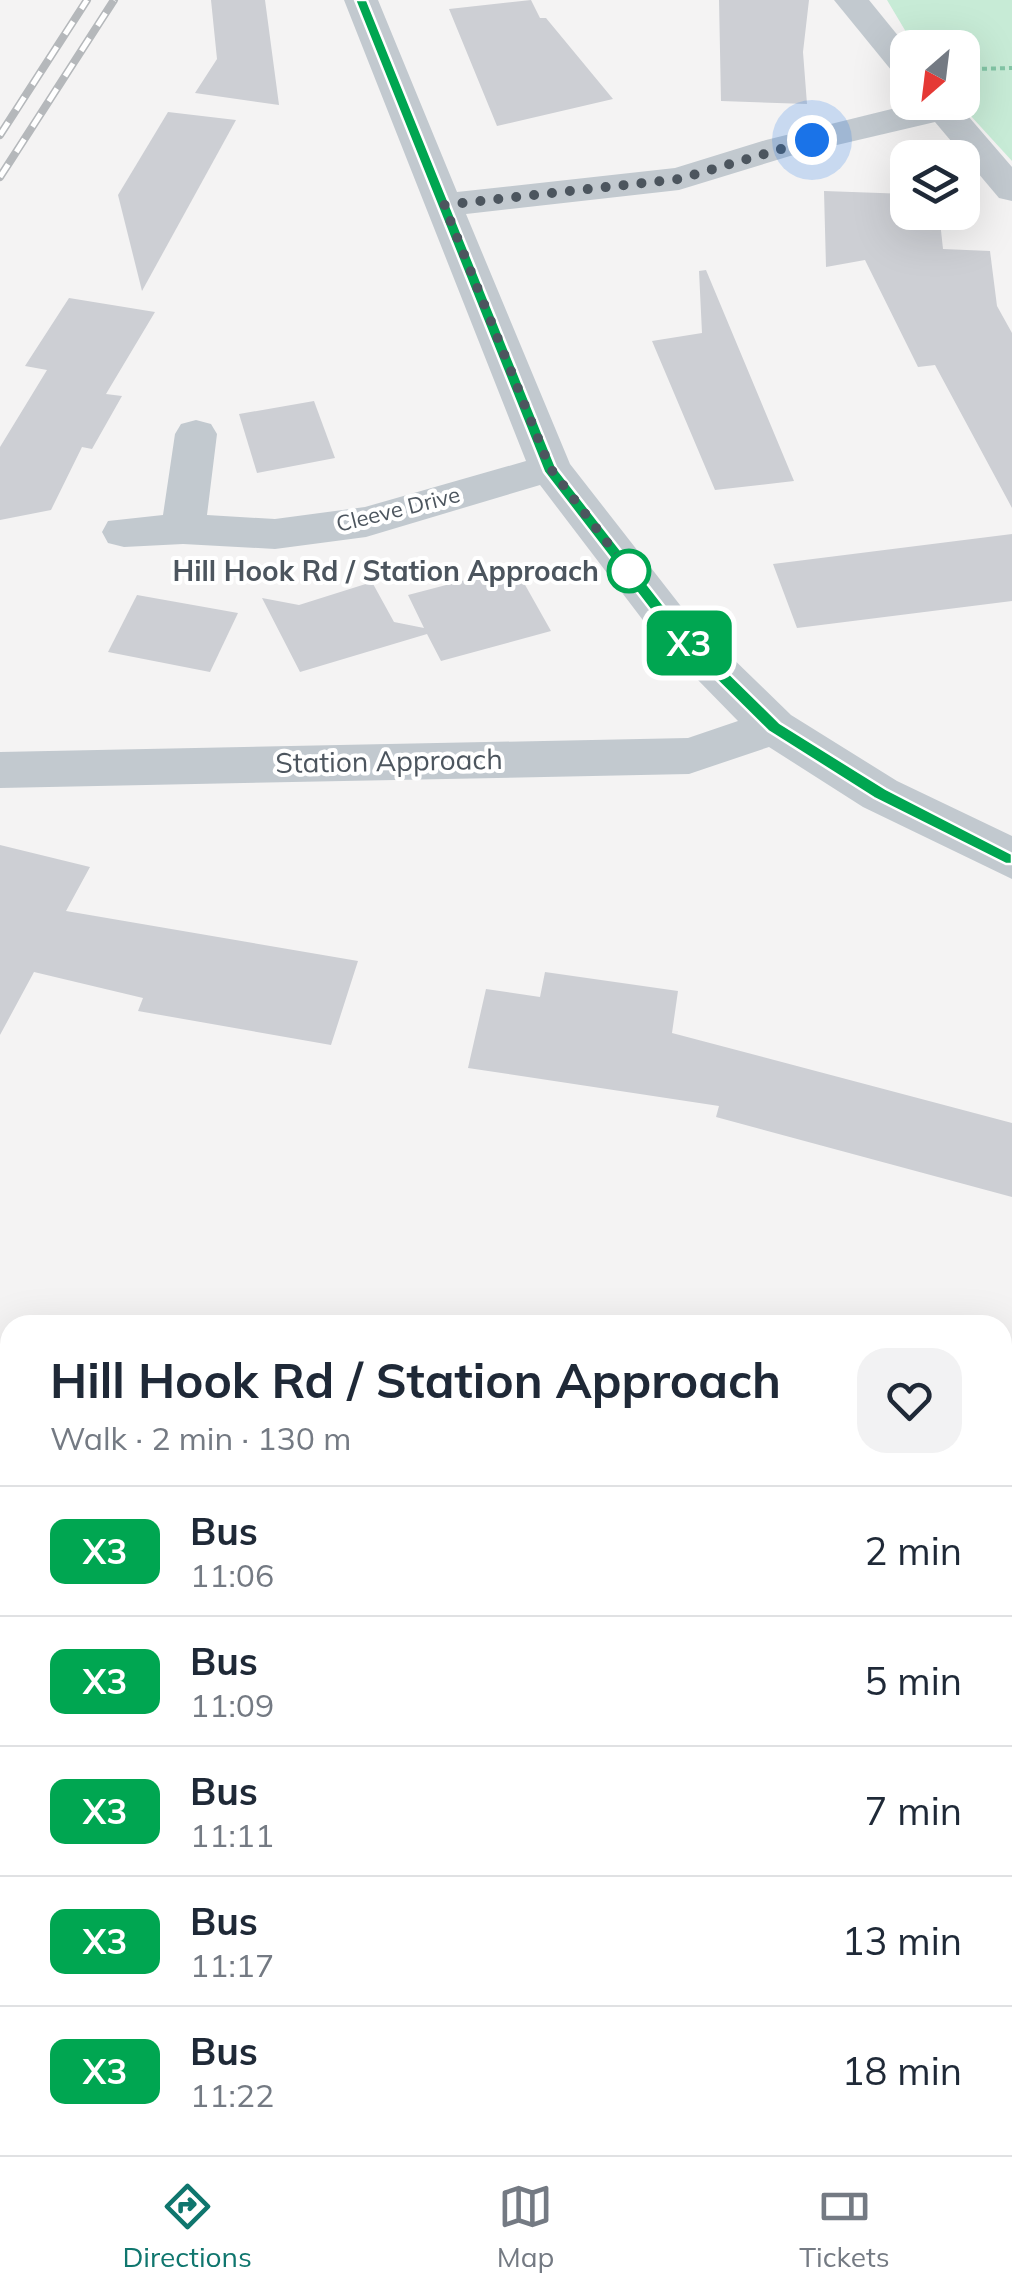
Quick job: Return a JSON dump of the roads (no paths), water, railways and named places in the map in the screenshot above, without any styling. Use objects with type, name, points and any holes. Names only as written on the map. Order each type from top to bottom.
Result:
[{"type":"street","points":[[361,0],[550,468],[670,625],[774,727],[880,794],[1012,859]]},
{"type":"street","points":[[851,0],[890,47]]},
{"type":"street","points":[[444,205],[679,179],[890,119]]},
{"type":"street","points":[[952,120],[1012,190]]},
{"type":"street","points":[[183,529],[196,434]]},
{"type":"street","name":"Cleeve Drive","points":[[124,532],[183,529],[275,534],[366,522],[550,468]]},
{"type":"street","name":"Station Approach","points":[[0,770],[689,756],[774,727]]},
{"type":"railway","points":[[0,135],[87,0]]},
{"type":"railway","points":[[0,177],[114,0]]},
{"type":"place","name":"Hill Hook Rd / Station Approach","points":[[629,571]]}]
